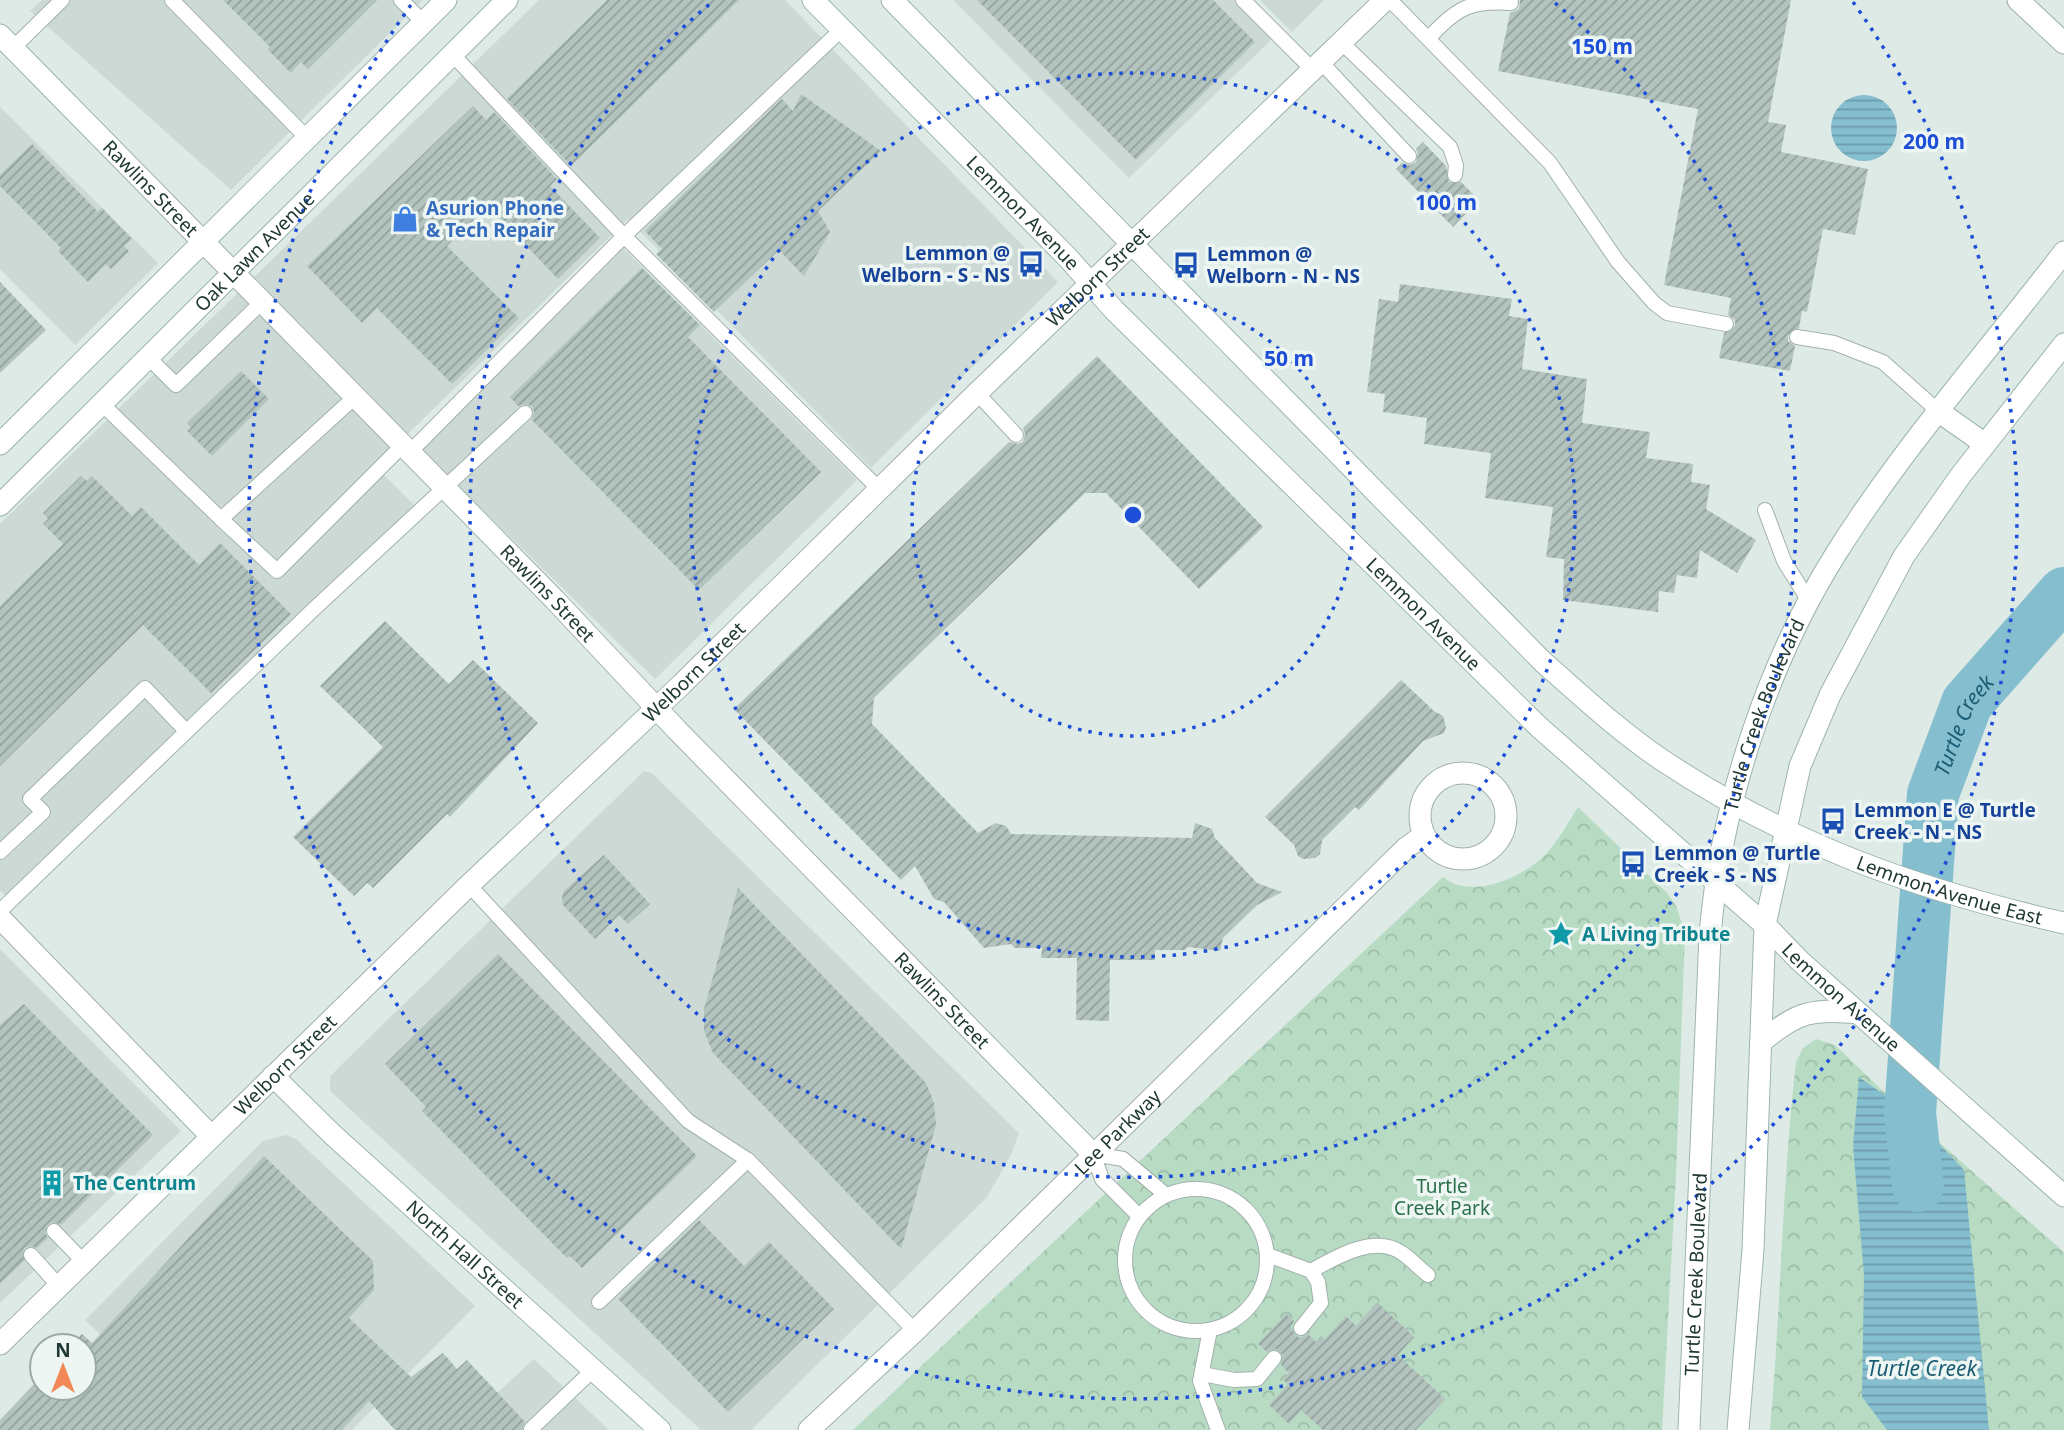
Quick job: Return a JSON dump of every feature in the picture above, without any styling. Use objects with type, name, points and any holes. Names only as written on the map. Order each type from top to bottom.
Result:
[{"type":"main road","points":[[0,444],[446,0]]},
{"type":"main road","name":"Oak Lawn Avenue","points":[[0,505],[508,0]]},
{"type":"main road","name":"Lemmon Avenue","points":[[813,0],[991,178],[1090,284],[1540,728],[1765,925],[1800,961],[2064,1196]]},
{"type":"main road","points":[[892,0],[1543,662],[1600,713],[1662,760],[1785,831]]},
{"type":"main road","name":"Welborn Street","points":[[0,1343],[657,707],[976,393],[1316,65],[1388,0]]},
{"type":"main road","points":[[2018,0],[2064,43]]},
{"type":"main road","name":"Rawlins Street","points":[[6,41],[203,244],[407,448],[1093,1154]]},
{"type":"main road","name":"Turtle Creek Boulevard","points":[[1689,1430],[1714,881],[1732,802],[1762,709],[1809,601],[1845,541],[1938,411],[2064,252]]},
{"type":"main road","points":[[1738,1430],[1754,1250],[1765,925],[1785,831],[1811,736],[1855,645],[1905,556],[1985,444],[2064,344]]},
{"type":"main road","points":[[1938,411],[1985,444]]},
{"type":"main road","points":[[1472,773],[1491,783],[1499,791],[1506,815],[1504,830],[1486,853],[1457,859],[1438,850],[1424,835],[1419,820],[1420,806],[1426,793],[1447,775],[1472,773]]},
{"type":"main road","name":"Lemmon Avenue East","points":[[1785,831],[1926,888],[2064,923]]},
{"type":"main road","name":"Lee Parkway","points":[[809,1430],[915,1331],[1406,848],[1424,835]]},
{"type":"main road","points":[[0,918],[211,1136]]},
{"type":"main road","points":[[1761,1042],[1797,1015],[1832,1010],[1858,1013]]},
{"type":"main road","name":"North Hall Street","points":[[273,1076],[333,1135],[660,1430]]},
{"type":"lane","points":[[6,41],[62,0]]},
{"type":"lane","points":[[172,0],[307,138]]},
{"type":"lane","points":[[401,0],[423,22]]},
{"type":"lane","points":[[1388,0],[1429,37],[1550,163],[1618,262],[1654,303],[1667,313],[1726,324]]},
{"type":"lane","points":[[1248,1],[1409,156]]},
{"type":"lane","points":[[1429,37],[1450,15],[1469,5],[1490,1],[1511,3]]},
{"type":"lane","points":[[102,404],[277,571],[842,29]]},
{"type":"lane","points":[[1341,42],[1450,147],[1456,165],[1455,175]]},
{"type":"lane","points":[[453,55],[624,236],[878,488]]},
{"type":"lane","points":[[148,357],[176,385],[262,302]]},
{"type":"lane","points":[[1797,337],[1834,343],[1882,362],[1938,411]]},
{"type":"lane","points":[[976,393],[1016,435]]},
{"type":"lane","points":[[221,519],[356,396]]},
{"type":"lane","points":[[0,911],[186,731],[525,413]]},
{"type":"lane","points":[[1765,510],[1784,561],[1809,601]]},
{"type":"lane","points":[[0,852],[43,812],[30,799],[145,688],[186,731]]},
{"type":"lane","points":[[470,886],[688,1121],[748,1160],[915,1331]]},
{"type":"lane","points":[[1139,1216],[1102,1179],[1093,1154],[1123,1159],[1166,1195]]},
{"type":"lane","points":[[599,1302],[748,1160]]},
{"type":"lane","points":[[1200,1188],[1233,1198],[1258,1223],[1268,1255],[1267,1272],[1253,1303],[1227,1325],[1210,1329],[1176,1329],[1160,1322],[1135,1298],[1124,1265],[1125,1248],[1139,1216],[1166,1195],[1200,1188]]},
{"type":"lane","points":[[54,1231],[83,1261]]},
{"type":"lane","points":[[1311,1271],[1351,1252],[1386,1246],[1400,1252],[1428,1275]]},
{"type":"lane","points":[[31,1255],[58,1285]]},
{"type":"lane","points":[[1268,1255],[1311,1271],[1318,1282],[1321,1303],[1301,1328]]},
{"type":"lane","points":[[1210,1329],[1200,1381],[1218,1430]]},
{"type":"lane","points":[[1202,1374],[1234,1381],[1257,1378],[1274,1359]]},
{"type":"lane","points":[[531,1429],[594,1369]]},
{"type":"shaded area","points":[[42,0],[423,0],[231,190],[30,11]]},
{"type":"shaded area","points":[[539,0],[785,0],[1058,282],[871,468],[628,219],[375,466],[414,505],[6,896],[0,890],[0,524]]},
{"type":"shaded area","points":[[953,0],[1234,0],[1272,39],[1129,178]]},
{"type":"shaded area","points":[[1260,0],[1324,0],[1292,32]]},
{"type":"shaded area","points":[[0,107],[158,263],[75,345],[0,269]]},
{"type":"shaded area","points":[[623,248],[857,480],[655,679],[422,450]]},
{"type":"shaded area","points":[[644,771],[653,774],[1019,1133],[1011,1155],[987,1197],[751,1430],[701,1430],[330,1091],[330,1077],[338,1068]]},
{"type":"shaded area","name":"The Centrum","points":[[0,949],[181,1131],[0,1303]]},
{"type":"shaded area","points":[[286,1135],[296,1139],[475,1306],[352,1430],[203,1430],[85,1320],[263,1141]]},
{"type":"shaded area","points":[[534,1359],[609,1430],[457,1430]]},
{"type":"green space","name":"Turtle Creek Park","points":[[1578,807],[1668,894],[1676,906],[1685,933],[1676,1174],[1662,1430],[853,1430],[1443,877],[1454,884],[1481,887],[1521,873],[1543,857]]},
{"type":"green space","points":[[1816,1039],[1835,1045],[1908,1115],[2064,1252],[2064,1430],[1770,1430],[1796,1062],[1803,1048]]},
{"type":"water","points":[[1864,95],[1887,105],[1897,128],[1887,151],[1864,161],[1841,151],[1831,128],[1841,105]]},
{"type":"water","name":"Turtle Creek","points":[[1859,1077],[1910,1113],[1964,1170],[1989,1430],[1887,1430],[1862,1397],[1864,1275],[1853,1146]]},
{"type":"building","points":[[223,0],[377,0],[308,69],[301,62],[291,73],[268,50],[270,47]]},
{"type":"building","points":[[607,0],[739,0],[571,166],[507,99]]},
{"type":"building","points":[[977,0],[1213,0],[1255,42],[1136,160]]},
{"type":"building","points":[[1520,0],[1791,0],[1768,122],[1786,125],[1781,152],[1868,169],[1855,235],[1823,229],[1807,312],[1802,311],[1799,328],[1788,335],[1788,341],[1795,346],[1790,371],[1719,358],[1724,333],[1735,326],[1735,320],[1728,315],[1731,298],[1664,285],[1698,109],[1498,71],[1510,13],[1519,9]]},
{"type":"building","points":[[801,94],[881,151],[818,211],[830,232],[804,276],[779,250],[714,312],[656,254],[662,249],[645,231],[782,99],[793,111]]},
{"type":"building","points":[[473,106],[486,120],[494,112],[557,179],[550,186],[600,238],[558,279],[488,206],[447,246],[519,318],[452,384],[377,308],[362,323],[307,266]]},
{"type":"building","points":[[1423,142],[1446,166],[1449,182],[1461,182],[1479,200],[1453,227],[1396,169],[1402,163],[1410,165],[1416,162],[1416,149]]},
{"type":"building","points":[[32,144],[98,212],[102,208],[132,239],[124,246],[129,251],[111,269],[106,264],[88,282],[58,251],[61,248],[0,186],[0,175]]},
{"type":"building","points":[[642,268],[700,325],[688,337],[821,472],[699,590],[532,420],[532,406],[518,406],[510,397]]},
{"type":"building","points":[[0,282],[46,330],[0,373]]},
{"type":"building","points":[[1400,284],[1512,299],[1509,316],[1528,319],[1522,369],[1587,379],[1582,423],[1650,432],[1646,458],[1693,464],[1691,482],[1710,485],[1706,509],[1756,540],[1737,573],[1700,550],[1697,578],[1677,575],[1674,593],[1659,591],[1658,612],[1563,600],[1564,559],[1546,557],[1553,507],[1485,498],[1491,453],[1424,444],[1427,418],[1383,412],[1385,394],[1367,392],[1379,299],[1398,302]]},
{"type":"building","points":[[1097,356],[1263,527],[1199,589],[1106,493],[1085,493],[874,698],[872,724],[978,833],[996,823],[1006,826],[1011,834],[1192,838],[1195,823],[1212,829],[1215,838],[1257,883],[1282,892],[1257,905],[1223,938],[1220,951],[1188,947],[1185,950],[1155,950],[1155,960],[1110,960],[1109,1021],[1076,1020],[1077,958],[1041,958],[1042,948],[1015,948],[1011,944],[984,948],[944,902],[934,899],[915,866],[901,880],[734,709],[1009,442],[1023,442],[1023,428]]},
{"type":"building","points":[[241,371],[269,399],[212,456],[187,431],[191,428],[187,423]]},
{"type":"building","points":[[81,476],[87,481],[92,476],[132,516],[141,507],[199,565],[220,543],[291,614],[211,693],[143,625],[0,766],[0,606],[63,544],[43,524],[48,519],[43,513]]},
{"type":"building","points":[[385,621],[449,684],[473,660],[538,723],[450,817],[447,814],[373,888],[367,883],[354,896],[293,837],[383,747],[320,686]]},
{"type":"building","points":[[1401,680],[1443,716],[1446,727],[1444,733],[1423,741],[1359,810],[1355,807],[1322,840],[1320,854],[1315,858],[1303,859],[1298,856],[1294,845],[1265,817]]},
{"type":"building","points":[[604,855],[650,904],[628,924],[619,915],[595,939],[563,905],[562,898],[564,891]]},
{"type":"building","points":[[738,888],[926,1083],[934,1103],[936,1125],[901,1249],[713,1053],[704,1031],[704,1009]]},
{"type":"building","points":[[498,954],[697,1156],[582,1268],[570,1256],[567,1258],[422,1111],[426,1107],[385,1064]]},
{"type":"building","name":"The Centrum","points":[[24,1004],[153,1135],[61,1225],[52,1222],[47,1225],[45,1233],[48,1238],[37,1248],[24,1248],[24,1261],[0,1284],[0,1025]]},
{"type":"building","points":[[264,1156],[373,1261],[374,1290],[349,1318],[411,1377],[443,1353],[457,1369],[467,1360],[525,1422],[522,1430],[395,1430],[369,1401],[342,1430],[0,1430],[0,1420],[28,1391],[28,1402],[98,1402],[98,1336]]},
{"type":"building","points":[[699,1220],[744,1266],[769,1242],[834,1309],[728,1412],[618,1299]]},
{"type":"building","points":[[1377,1302],[1414,1337],[1398,1355],[1445,1399],[1416,1430],[1323,1430],[1301,1410],[1289,1424],[1269,1405],[1288,1384],[1282,1379],[1289,1373],[1281,1365],[1283,1355],[1276,1349],[1267,1352],[1258,1344],[1286,1314],[1294,1321],[1291,1327],[1295,1335],[1300,1338],[1308,1334],[1316,1342],[1321,1336],[1325,1339],[1346,1316],[1356,1326]]},
{"type":"waterway","name":"Turtle Creek","points":[[1918,1186],[1910,1113],[1933,794],[1967,703],[2064,593]]},
{"type":"place","name":"Asurion Phone & Tech Repair","points":[[405,219]]},
{"type":"place","name":"Lemmon @ Welborn - S - NS","points":[[1031,264]]},
{"type":"place","name":"Lemmon @ Welborn - N - NS","points":[[1186,265]]},
{"type":"place","name":"Lemmon E @ Turtle Creek - N - NS","points":[[1833,821]]},
{"type":"place","name":"Lemmon @ Turtle Creek - S - NS","points":[[1633,864]]},
{"type":"place","name":"A Living Tribute","points":[[1561,934]]},
{"type":"place","name":"The Centrum","points":[[52,1183]]}]
